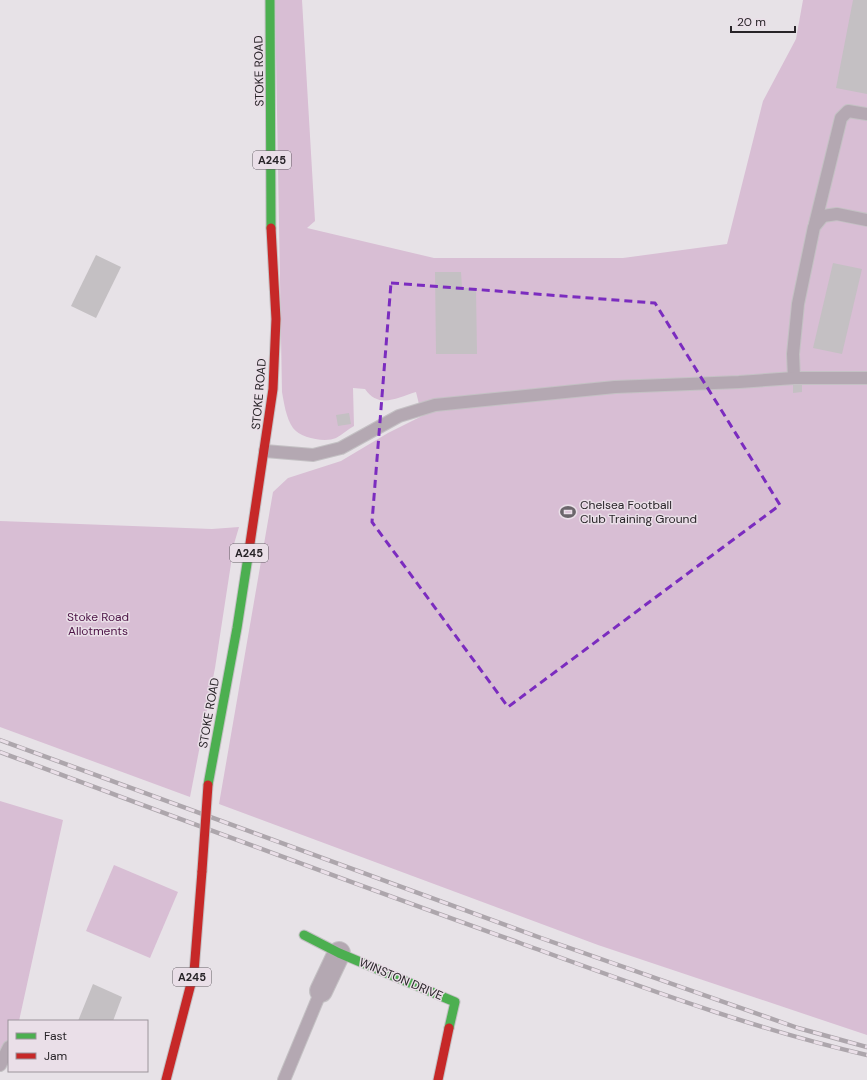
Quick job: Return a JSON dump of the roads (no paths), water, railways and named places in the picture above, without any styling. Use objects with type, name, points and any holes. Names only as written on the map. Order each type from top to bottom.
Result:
[{"type":"main road","name":"STOKE ROAD","points":[[166,1080],[194,972],[208,785],[237,628],[265,451],[273,389],[276,319],[271,235],[272,129],[270,0]]},
{"type":"main road","name":"WINSTON DRIVE","points":[[304,935],[339,953],[455,1002],[438,1080]]},
{"type":"street","points":[[321,991],[339,953]]},
{"type":"lane","points":[[794,378],[793,354],[798,304],[814,227],[841,118],[848,111],[867,114]]},
{"type":"lane","points":[[814,227],[823,216],[837,214],[867,220]]},
{"type":"lane","points":[[265,451],[313,455],[341,448],[399,416],[434,405],[615,387],[739,382],[794,378],[867,378]]},
{"type":"lane","points":[[284,1080],[321,991]]},
{"type":"lane","points":[[0,1065],[8,1049]]},
{"type":"railway","points":[[0,740],[541,938],[798,1028],[867,1047]]},
{"type":"railway","points":[[0,752],[390,896],[649,989],[735,1019],[867,1055]]},
{"type":"place","name":"Chelsea Football Club Training Ground","points":[[568,512]]},
{"type":"park label","name":"Stoke Road Allotments","points":[[98,624]]}]
